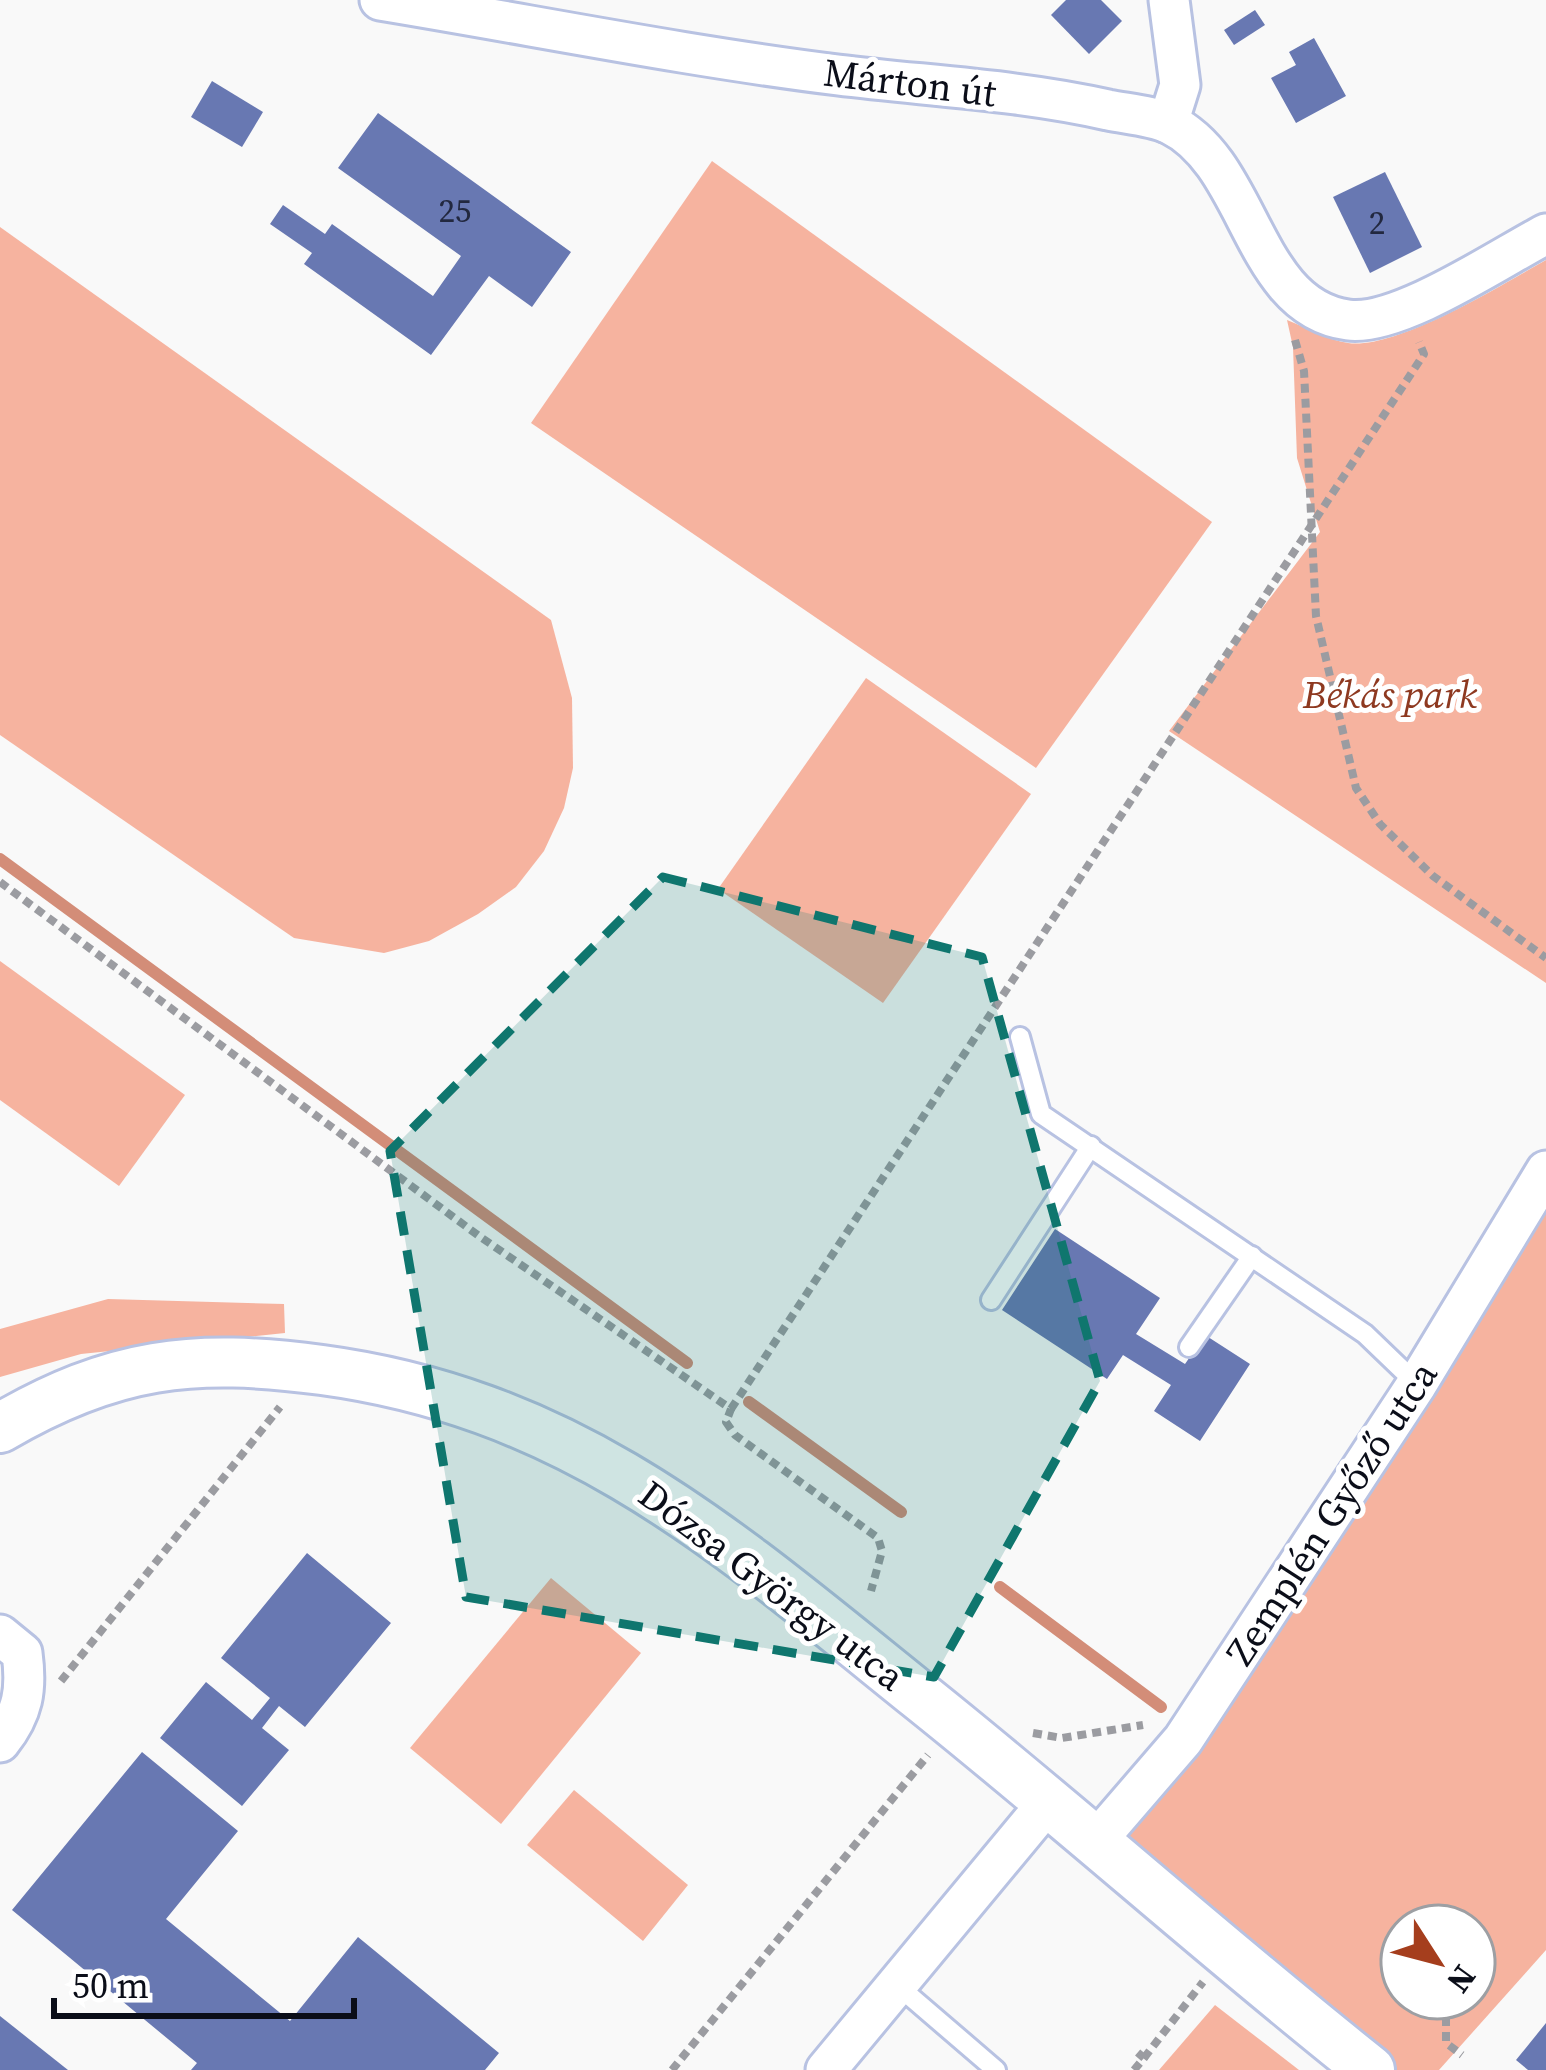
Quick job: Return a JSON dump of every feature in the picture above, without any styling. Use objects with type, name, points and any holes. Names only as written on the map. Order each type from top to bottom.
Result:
[{"type":"street","name":"Márton út","points":[[380,0],[834,75],[1045,98],[1168,123]]},
{"type":"street","points":[[1169,0],[1180,86],[1168,123],[1187,135],[1228,183],[1280,272],[1304,302],[1348,320],[1407,307],[1546,234]]},
{"type":"street","name":"Zemplén Győző utca","points":[[1096,1841],[1183,1740],[1417,1384],[1546,1171]]},
{"type":"street","name":"Dózsa György utca","points":[[0,1428],[115,1375],[186,1361],[345,1373],[485,1407],[581,1450],[723,1540],[1050,1800],[1370,2070]]},
{"type":"street","points":[[0,1635],[22,1654],[14,1716]]},
{"type":"street","points":[[826,2070],[1050,1800]]},
{"type":"lane","points":[[1020,1036],[1041,1114],[1365,1334],[1417,1384]]},
{"type":"lane","points":[[991,1300],[1091,1146]]},
{"type":"lane","points":[[1189,1347],[1252,1256]]},
{"type":"lane","points":[[897,1985],[996,2070]]},
{"type":"path","points":[[1304,302],[1289,312],[1304,371],[1321,648],[1356,788],[1380,824],[1433,876],[1546,958]]},
{"type":"path","points":[[871,1591],[882,1551],[878,1538],[735,1436],[726,1422],[730,1409],[1424,353],[1407,307]]},
{"type":"path","points":[[0,881],[479,1236],[730,1409]]},
{"type":"path","points":[[14,1716],[60,1682],[288,1396]]},
{"type":"path","points":[[1062,1738],[1159,1724]]},
{"type":"path","points":[[672,2070],[934,1748]]},
{"type":"path","points":[[1134,2070],[1140,2055],[1204,1981]]},
{"type":"path","points":[[1445,2022],[1446,2043],[1462,2055]]},
{"type":"highlighted area","points":[[663,877],[982,957],[1100,1381],[934,1677],[466,1597],[390,1151]]},
{"type":"green space","points":[[712,161],[1212,522],[1036,768],[531,423]]},
{"type":"green space","points":[[0,227],[551,620],[572,698],[573,768],[564,808],[544,851],[516,887],[429,941],[384,953],[294,938],[0,735]]},
{"type":"green space","name":"Békás park","points":[[1546,260],[1546,983],[1169,731],[1320,532],[1297,458],[1293,347],[1287,320],[1340,341],[1369,342],[1449,313]]},
{"type":"green space","points":[[866,678],[1031,794],[883,1003],[718,889]]},
{"type":"green space","points":[[0,961],[185,1095],[119,1186],[0,1100]]},
{"type":"green space","points":[[1546,1173],[1546,1950],[1498,2004],[1498,1902],[1378,1902],[1378,2022],[1482,2022],[1439,2070],[1368,2070],[1099,1841]]},
{"type":"green space","points":[[108,1299],[284,1304],[285,1333],[81,1354],[0,1377],[0,1329]]},
{"type":"green space","points":[[551,1578],[641,1653],[501,1824],[410,1748]]},
{"type":"green space","points":[[574,1790],[688,1885],[643,1941],[527,1845]]},
{"type":"green space","points":[[1215,2005],[1299,2070],[1159,2070]]},
{"type":"building","points":[[1066,0],[1101,0],[1122,21],[1089,54],[1051,15]]},
{"type":"building","points":[[1255,10],[1265,25],[1234,45],[1224,30]]},
{"type":"building","points":[[1314,38],[1346,96],[1296,123],[1271,78],[1296,65],[1289,52]]},
{"type":"building","points":[[212,81],[263,112],[242,147],[191,117]]},
{"type":"building","points":[[378,113],[571,252],[532,307],[489,276],[431,355],[304,264],[312,253],[270,224],[283,205],[325,234],[332,224],[433,296],[461,256],[338,168]]},
{"type":"building","points":[[1385,172],[1422,247],[1370,273],[1333,197]]},
{"type":"building","points":[[1055,1229],[1160,1298],[1136,1334],[1185,1364],[1205,1335],[1250,1364],[1200,1441],[1154,1411],[1171,1385],[1123,1355],[1107,1379],[1002,1310]]},
{"type":"building","points":[[307,1553],[391,1623],[305,1727],[279,1706],[262,1728],[289,1750],[242,1806],[160,1738],[206,1682],[252,1720],[270,1698],[221,1658]]},
{"type":"building","points":[[142,1752],[238,1831],[166,1919],[290,2021],[358,1937],[499,2053],[485,2070],[191,2070],[197,2063],[12,1910]]},
{"type":"building","points":[[0,2016],[68,2070],[0,2070]]},
{"type":"building","points":[[1546,2023],[1546,2070],[1528,2070],[1516,2060]]},
{"type":"waterway","points":[[0,859],[687,1363]]},
{"type":"waterway","points":[[749,1402],[901,1512]]},
{"type":"waterway","points":[[1000,1587],[1161,1707]]}]
